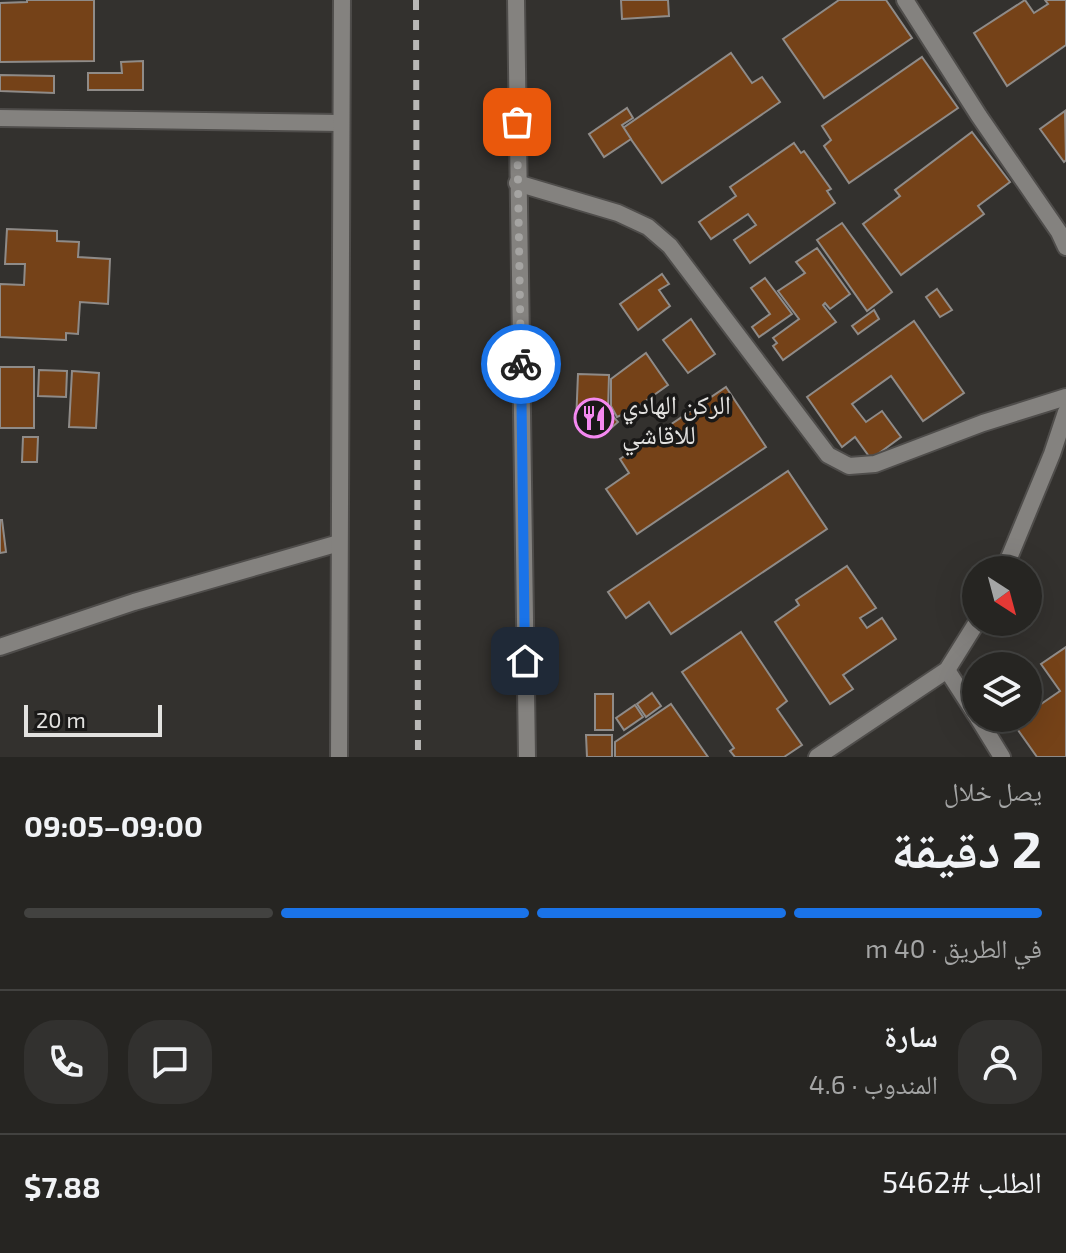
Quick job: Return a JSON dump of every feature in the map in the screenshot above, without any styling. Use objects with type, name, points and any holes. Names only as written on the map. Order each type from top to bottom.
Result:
[{"type":"street","points":[[339,757],[342,0]]},
{"type":"street","points":[[516,0],[527,757]]},
{"type":"street","points":[[905,0],[1066,247]]},
{"type":"street","points":[[0,118],[341,123]]},
{"type":"street","points":[[517,183],[618,213],[648,227],[670,246],[828,455],[849,466],[875,464],[983,423],[1066,397]]},
{"type":"street","points":[[1011,556],[1059,457],[1066,412]]},
{"type":"street","points":[[0,647],[134,602],[339,543]]},
{"type":"street","points":[[817,757],[947,670],[968,636]]},
{"type":"street","points":[[947,670],[962,694]]},
{"type":"street","points":[[986,732],[1002,757]]},
{"type":"building","points":[[94,0],[94,61],[0,62],[0,3]]},
{"type":"building","points":[[621,0],[668,0],[669,16],[622,19]]},
{"type":"building","points":[[839,0],[886,0],[912,38],[824,98],[783,39]]},
{"type":"building","points":[[1025,0],[1034,13],[1048,4],[1045,0],[1066,0],[1066,45],[1007,86],[974,33]]},
{"type":"building","points":[[731,53],[752,83],[762,77],[780,102],[662,183],[623,128]]},
{"type":"building","points":[[922,57],[958,108],[849,183],[824,146],[831,140],[822,126]]},
{"type":"building","points":[[143,61],[143,90],[88,90],[88,73],[122,73],[121,62]]},
{"type":"building","points":[[0,75],[54,76],[54,93],[0,91]]},
{"type":"building","points":[[627,108],[633,118],[622,125],[631,139],[604,157],[589,134]]},
{"type":"building","points":[[1065,111],[1066,160],[1064,162],[1040,129]]},
{"type":"building","points":[[972,132],[1010,182],[978,206],[984,214],[901,275],[863,224],[900,196],[895,190]]},
{"type":"building","points":[[794,143],[801,153],[804,151],[831,189],[827,191],[835,203],[750,263],[734,240],[756,225],[748,214],[711,239],[699,222],[736,196],[730,187]]},
{"type":"building","points":[[842,223],[892,292],[867,311],[817,240]]},
{"type":"building","points":[[7,229],[57,231],[57,241],[79,242],[78,257],[110,259],[108,304],[80,302],[78,334],[66,333],[66,340],[0,337],[0,284],[24,285],[25,264],[5,264]]},
{"type":"building","points":[[817,248],[850,294],[830,309],[825,303],[823,305],[836,322],[783,360],[773,346],[777,343],[773,338],[799,319],[778,291],[805,273],[796,262]]},
{"type":"building","points":[[662,274],[669,284],[659,290],[670,306],[638,330],[620,304]]},
{"type":"building","points":[[765,278],[792,314],[759,337],[752,327],[770,314],[751,288]]},
{"type":"building","points":[[937,289],[952,310],[940,317],[926,297]]},
{"type":"building","points":[[874,310],[879,319],[858,334],[852,326]]},
{"type":"building","points":[[691,319],[715,354],[688,373],[663,340]]},
{"type":"building","points":[[914,321],[964,393],[923,421],[891,376],[852,404],[866,422],[882,411],[901,437],[871,459],[855,437],[842,447],[807,397]]},
{"type":"building","points":[[646,353],[668,385],[633,410],[617,417],[611,406],[611,379]]},
{"type":"building","points":[[0,367],[34,367],[34,428],[0,428]]},
{"type":"building","points":[[39,370],[67,371],[66,397],[38,396]]},
{"type":"building","points":[[72,371],[99,373],[96,428],[69,427]]},
{"type":"building","points":[[578,374],[609,375],[608,411],[618,422],[610,429],[576,423]]},
{"type":"building","points":[[726,387],[766,447],[637,534],[606,489],[629,473],[620,459]]},
{"type":"building","points":[[23,437],[38,437],[37,462],[22,462]]},
{"type":"building","points":[[788,471],[827,529],[671,634],[649,602],[626,618],[608,592]]},
{"type":"building","points":[[0,520],[6,552],[0,553]]},
{"type":"building","points":[[847,566],[876,608],[860,618],[867,628],[882,618],[896,639],[843,675],[853,689],[830,704],[775,622],[799,605],[796,600]]},
{"type":"building","points":[[741,632],[787,701],[777,709],[802,745],[784,757],[735,757],[730,751],[734,748],[682,672]]},
{"type":"building","points":[[1066,647],[1066,757],[1037,757],[1019,732],[1042,732],[1042,703],[1060,691],[1042,663]]},
{"type":"building","points":[[652,693],[661,706],[646,717],[637,704]]},
{"type":"building","points":[[595,694],[613,694],[613,730],[595,730]]},
{"type":"building","points":[[671,704],[708,757],[615,757],[615,742]]},
{"type":"building","points":[[635,705],[643,717],[624,730],[616,718]]},
{"type":"building","points":[[586,735],[612,735],[612,757],[587,757]]},
{"type":"railway","points":[[416,0],[418,757]]},
{"type":"way so far","points":[[517,122],[521,364]]},
{"type":"place","name":"الركن الهادي للاقاشي","points":[[594,418]]},
{"type":"route","points":[[521,364],[525,661]]}]
